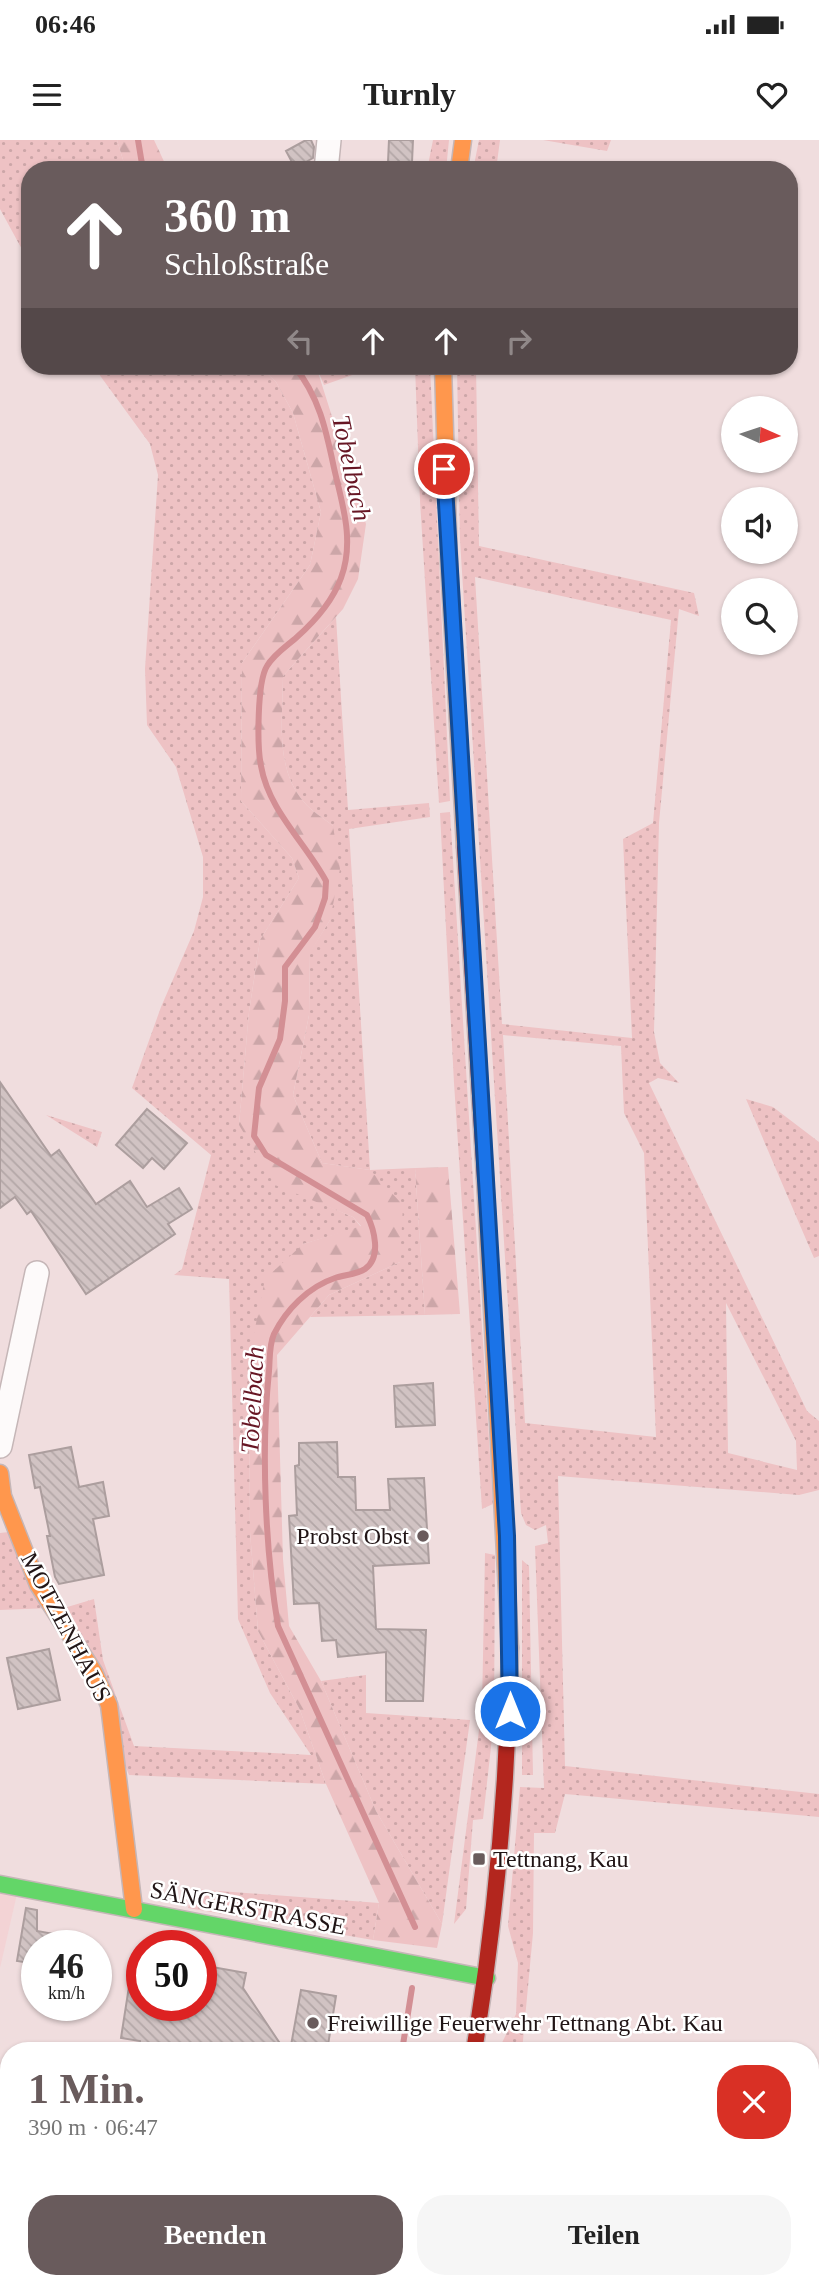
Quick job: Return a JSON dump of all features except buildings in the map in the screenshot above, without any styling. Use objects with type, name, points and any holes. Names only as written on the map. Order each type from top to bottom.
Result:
[{"type":"main road","points":[[460,161],[463,140]]},
{"type":"main road","points":[[443,375],[449,564],[510,1618],[507,1781],[487,1978],[476,2042]]},
{"type":"main road","name":"MOTZENHAUS","points":[[0,1473],[2,1496],[38,1585],[94,1672],[109,1705],[134,1909]]},
{"type":"main road","name":"SÄNGERSTRASSE","points":[[0,1884],[487,1978]]},
{"type":"street","points":[[327,161],[328,140]]},
{"type":"street","points":[[0,1446],[37,1273]]},
{"type":"shaded area","points":[[0,1891],[17,1894],[0,1968]]},
{"type":"green space","points":[[0,140],[117,140],[123,161],[21,161],[21,248],[0,209]]},
{"type":"green space","points":[[117,140],[154,140],[164,161],[123,161]]},
{"type":"green space","points":[[433,140],[449,140],[447,161],[429,161]]},
{"type":"green space","points":[[479,140],[500,140],[497,161],[475,161]]},
{"type":"green space","points":[[543,140],[611,140],[607,151]]},
{"type":"green space","points":[[100,375],[269,375],[276,382],[293,413],[321,512],[310,565],[242,663],[241,801],[292,858],[299,878],[260,940],[249,1012],[239,1125],[318,1202],[353,1217],[361,1227],[303,1244],[249,1358],[250,1532],[258,1631],[300,1710],[326,1784],[129,1775],[64,1608],[94,1599],[103,1660],[134,1746],[311,1755],[270,1693],[238,1619],[229,1279],[174,1275],[182,1269],[211,1155],[132,1088],[161,1007],[194,931],[203,897],[203,857],[176,767],[147,725],[145,669],[158,475],[150,444]]},
{"type":"green space","points":[[269,375],[319,375],[366,524],[358,579],[343,609],[283,676],[282,742],[288,773],[304,802],[333,826],[340,869],[330,920],[310,953],[309,1015],[293,1095],[322,1163],[370,1170],[403,1205],[400,1262],[329,1295],[277,1355],[283,1559],[289,1626],[321,1681],[376,1811],[442,1924],[437,1948],[373,1940],[379,1903],[326,1784],[300,1710],[258,1631],[250,1532],[249,1358],[265,1279],[303,1244],[361,1226],[353,1217],[275,1185],[239,1125],[249,1012],[260,940],[299,878],[292,858],[241,801],[242,663],[310,565],[321,512],[293,413],[276,382]]},
{"type":"green space","points":[[320,375],[352,375],[324,385]]},
{"type":"green space","points":[[415,375],[430,375],[450,801],[439,803],[420,501]]},
{"type":"green space","points":[[457,375],[476,375],[479,546],[694,593],[699,616],[679,609],[659,823],[654,1032],[660,1063],[679,1083],[658,1078],[649,1083],[807,1411],[819,1421],[819,1490],[799,1495],[558,1476],[565,1766],[819,1794],[819,1817],[565,1794],[555,1833],[534,1833],[533,1933],[523,2042],[502,2042],[516,2014],[518,1963],[508,1926],[520,1787],[544,1788],[535,1546],[548,1543],[546,1525],[535,1530],[526,1525],[521,1513],[460,540]],"holes":[[[475,577],[671,620],[653,823],[623,839],[632,1038],[502,1024]],[[503,1035],[621,1046],[624,1113],[644,1153],[656,1437],[525,1423]],[[726,1303],[796,1441],[797,1470],[728,1453]]]},
{"type":"green space","points":[[336,617],[348,810],[429,803],[430,817],[349,829],[370,1170],[322,1163],[293,1095],[309,1015],[310,952],[330,920],[333,826],[304,802],[288,773],[282,742],[283,676]]},
{"type":"green space","points":[[450,812],[493,1504],[482,1509],[454,1083],[440,813]]},
{"type":"green space","points":[[746,1099],[773,1107],[819,1142],[819,1256],[814,1258]]},
{"type":"green space","points":[[46,1115],[102,1132],[97,1147]]},
{"type":"green space","points":[[448,1167],[460,1314],[425,1315],[415,1168]]},
{"type":"green space","points":[[415,1168],[425,1315],[310,1317],[329,1295],[400,1262],[370,1170]]},
{"type":"green space","points":[[17,1531],[50,1608],[0,1610],[0,1533]]},
{"type":"green space","points":[[485,1553],[495,1555],[494,1720],[483,1819],[473,1820],[466,1909],[454,1924],[482,1707]]},
{"type":"green space","points":[[522,1560],[529,1566],[533,1775],[522,1775]]},
{"type":"green space","points":[[366,1675],[366,1713],[470,1720],[442,1924],[376,1811],[321,1681]]},
{"type":"green space","points":[[193,1889],[379,1903],[373,1940],[188,1908]]},
{"type":"waterway","name":"Tobelbach","points":[[138,140],[142,161]]},
{"type":"waterway","name":"Tobelbach","points":[[301,375],[316,401],[324,427],[343,509],[347,550],[341,578],[323,610],[270,662],[261,686],[259,745],[265,782],[280,812],[326,881],[325,898],[315,927],[285,967],[285,1001],[280,1039],[259,1088],[254,1136],[266,1155],[367,1215],[374,1235],[375,1250],[365,1269],[325,1282],[307,1293],[291,1308],[274,1334],[270,1352],[265,1433],[267,1532],[278,1626],[415,1927]]},
{"type":"waterway","name":"Tobelbach","points":[[403,2042],[412,1988]]},
{"type":"traffic: fast","points":[[0,1884],[487,1978]]},
{"type":"traffic: slow","points":[[460,161],[463,140]]},
{"type":"traffic: slow","points":[[443,375],[449,564],[465,847]]},
{"type":"traffic: slow","points":[[485,1178],[510,1648]]},
{"type":"traffic: slow","points":[[0,1473],[3,1496],[38,1585],[94,1672],[109,1705],[134,1909]]},
{"type":"traffic: jam","points":[[465,847],[485,1178]]},
{"type":"traffic: jam","points":[[475,2042],[500,1850],[510,1648]]},
{"type":"place","name":"Probst Obst","points":[[423,1536]]},
{"type":"place","name":"Tettnang, Kau","points":[[479,1859]]},
{"type":"place","name":"Freiwillige Feuerwehr Tettnang Abt. Kau","points":[[313,2023]]},
{"type":"route","points":[[444,469],[507,1536],[510,1711]]}]
